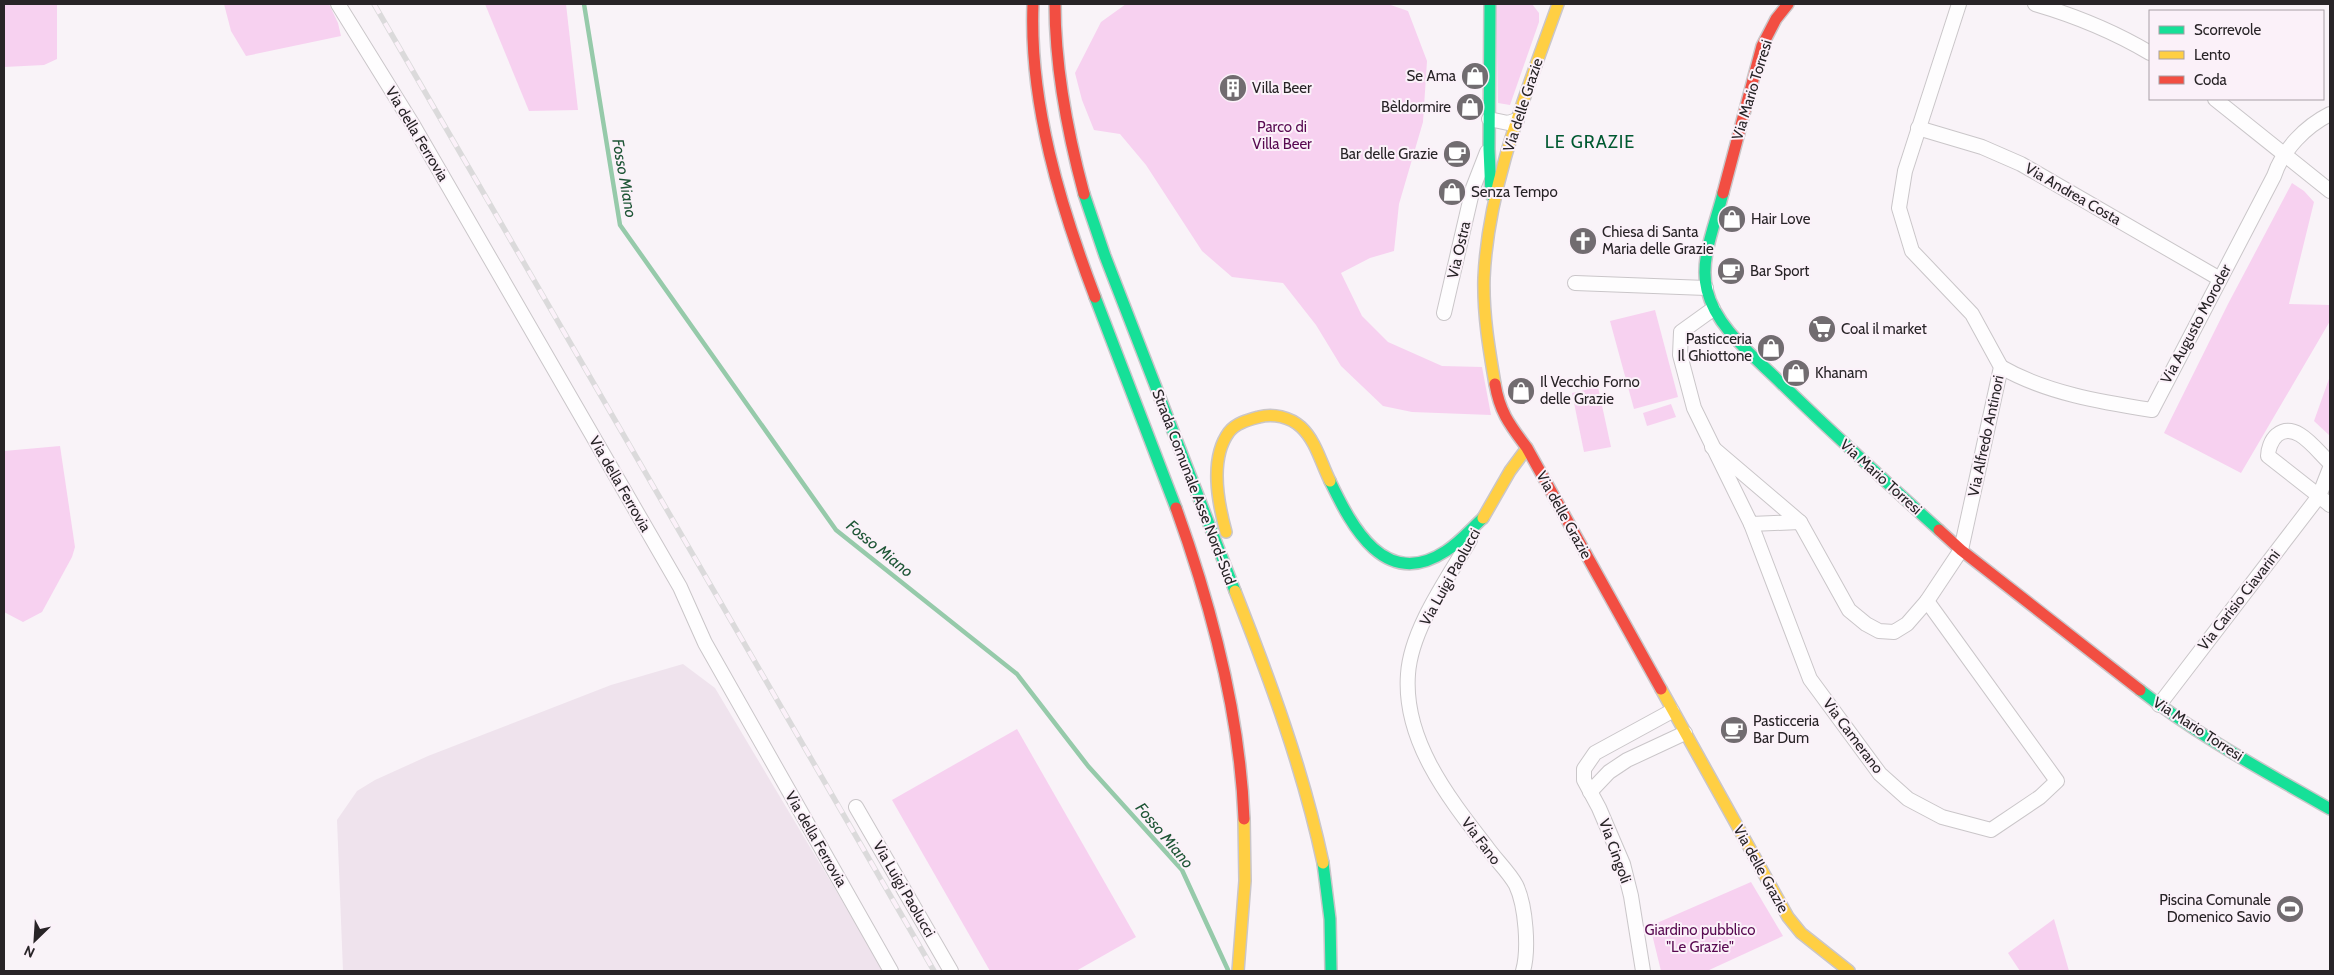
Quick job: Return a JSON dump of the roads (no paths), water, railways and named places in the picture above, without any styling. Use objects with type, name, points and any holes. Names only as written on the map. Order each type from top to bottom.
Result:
[{"type":"main road","name":"Strada Comunale Asse Nord-Sud","points":[[1033,4],[1036,80],[1054,172],[1084,267],[1188,542],[1211,618],[1238,740],[1245,852],[1238,971]]},
{"type":"main road","name":"Strada Comunale Asse Nord-Sud","points":[[1055,4],[1059,74],[1070,144],[1088,210],[1282,714],[1312,807],[1329,903],[1332,971]]},
{"type":"main road","points":[[1490,4],[1490,216]]},
{"type":"main road","name":"Via Mario Torresi","points":[[1788,4],[1776,19],[1762,46],[1705,263],[1706,288],[1713,309],[1730,332],[1800,402],[1961,550],[2159,704],[2258,767],[2330,809]]},
{"type":"main road","name":"Via delle Grazie","points":[[1556,9],[1517,120],[1490,216],[1484,285],[1488,340],[1498,405],[1527,448],[1788,917],[1801,933],[1848,971]]},
{"type":"main road","points":[[1259,655],[1220,510],[1218,475],[1224,440],[1239,423],[1262,416],[1275,416],[1290,420],[1309,436],[1348,520],[1358,535],[1371,549],[1396,562],[1411,564],[1441,554],[1461,539],[1483,518]]},
{"type":"main road","name":"Via Luigi Paolucci","points":[[1483,518],[1510,471],[1527,448]]},
{"type":"street","name":"Via della Ferrovia","points":[[338,4],[413,125],[680,587],[705,643],[891,971]]},
{"type":"street","points":[[1544,4],[1556,9]]},
{"type":"street","name":"Via Alfredo Antinori","points":[[1959,4],[1904,171],[1899,208],[1912,251],[1972,314],[2001,367],[1961,550]]},
{"type":"street","points":[[2035,4],[2080,18],[2124,37],[2149,52]]},
{"type":"street","points":[[2216,100],[2330,191]]},
{"type":"street","name":"Via Augusto Moroder","points":[[2001,367],[2020,378],[2047,386],[2107,402],[2152,410],[2178,356],[2284,154],[2315,122],[2330,114]]},
{"type":"street","points":[[1489,119],[1508,124],[1517,120]]},
{"type":"street","name":"Via Andrea Costa","points":[[1918,128],[1982,147],[2021,164],[2220,278]]},
{"type":"street","name":"Via Ostra","points":[[1444,313],[1474,188],[1489,149]]},
{"type":"street","points":[[1474,188],[1491,192]]},
{"type":"street","points":[[1575,283],[1706,288]]},
{"type":"street","name":"Via Camerano","points":[[1713,309],[1681,332],[1680,355],[1694,408],[1751,524],[1810,679],[1880,774],[1908,799],[1942,817],[1991,830],[2040,797],[2057,781],[1927,601]]},
{"type":"street","points":[[2330,463],[2296,431],[2287,430],[2275,436],[2268,450],[2268,456],[2330,505]]},
{"type":"street","name":"Via Camerano","points":[[1712,447],[1800,522],[1849,610],[1866,624],[1879,631],[1894,632],[1907,624],[1927,601],[1961,550]]},
{"type":"street","name":"Via Carisio Ciavarini","points":[[2159,704],[2319,496],[2330,468]]},
{"type":"street","name":"Via Luigi Paolucci","points":[[1412,716],[1408,693],[1408,672],[1412,653],[1426,618],[1483,518]]},
{"type":"street","points":[[1751,524],[1800,522]]},
{"type":"street","name":"Via Cingoli","points":[[1643,971],[1631,896],[1623,864],[1599,808],[1584,780],[1584,769],[1595,753],[1672,711]]},
{"type":"street","name":"Via Fano","points":[[1412,716],[1423,752],[1447,796],[1516,886],[1526,928],[1526,962],[1523,971]]},
{"type":"street","points":[[1590,792],[1609,772],[1626,760],[1685,733]]},
{"type":"street","points":[[1615,742],[1626,760]]},
{"type":"street","name":"Via Luigi Paolucci","points":[[856,807],[951,971]]},
{"type":"waterway","name":"Fosso Miano","points":[[584,4],[620,225],[836,530],[1017,674],[1088,766],[1182,870],[1228,970]]},
{"type":"railway","points":[[374,4],[934,971]]},
{"type":"place","name":"Se Ama","points":[[1475,76]]},
{"type":"place","name":"Villa Beer","points":[[1233,88]]},
{"type":"place","name":"Bèldormire","points":[[1470,107]]},
{"type":"place","name":"Bar delle Grazie","points":[[1457,154]]},
{"type":"place","name":"Senza Tempo","points":[[1452,192]]},
{"type":"place","name":"Hair Love","points":[[1732,219]]},
{"type":"place","name":"Chiesa di Santa Maria delle Grazie","points":[[1583,241]]},
{"type":"place","name":"Bar Sport","points":[[1731,271]]},
{"type":"place","name":"Coal il market","points":[[1822,329]]},
{"type":"place","name":"Pasticceria Il Ghiottone","points":[[1771,348]]},
{"type":"place","name":"Khanam","points":[[1796,373]]},
{"type":"place","name":"Il Vecchio Forno delle Grazie","points":[[1521,391]]},
{"type":"place","name":"Pasticceria Bar Dum","points":[[1734,730]]},
{"type":"place","name":"Piscina Comunale Domenico Savio","points":[[2290,909]]},
{"type":"district","name":"LE GRAZIE","points":[[1590,142]]},
{"type":"park label","name":"Parco di Villa Beer","points":[[1282,136]]},
{"type":"park label","name":"Giardino pubblico \"Le Grazie\"","points":[[1700,938]]}]
